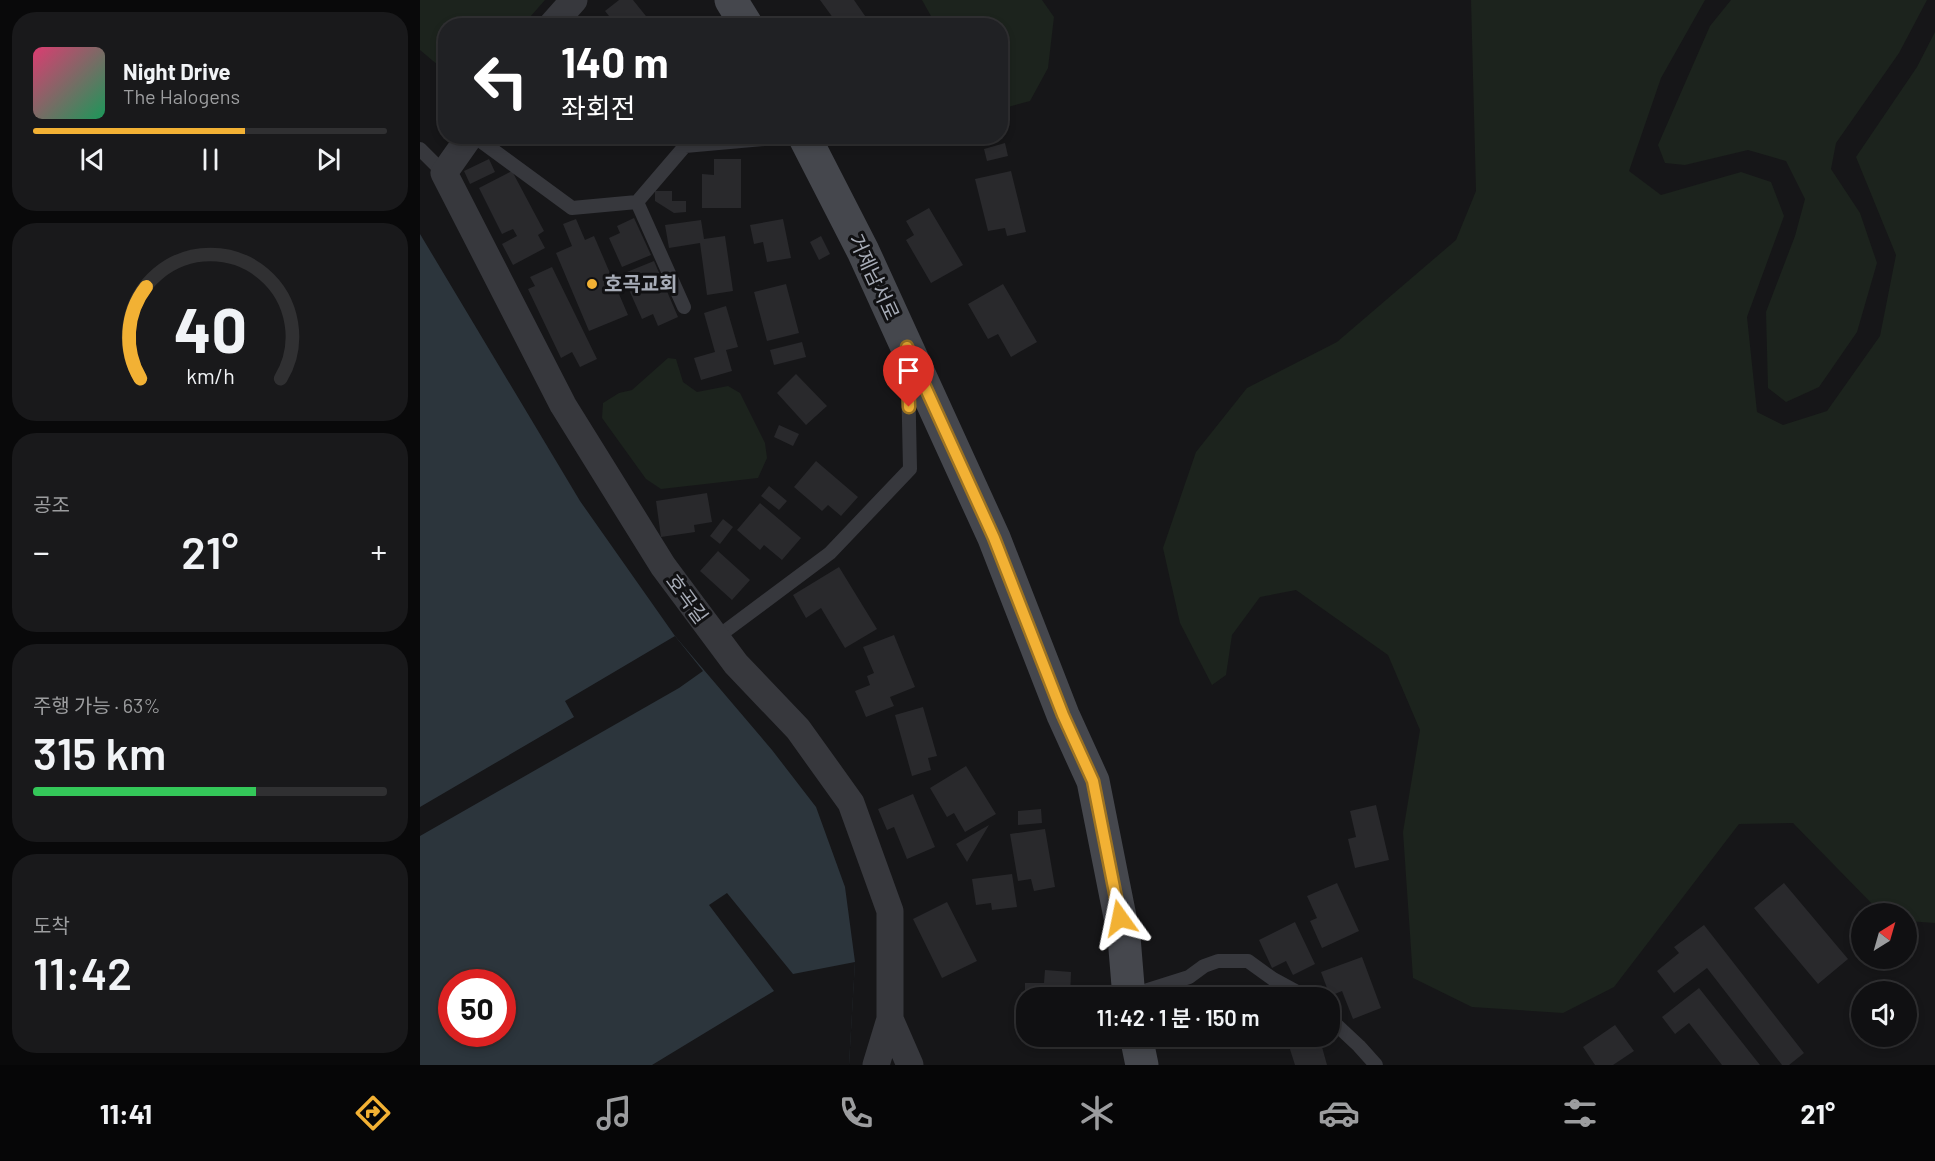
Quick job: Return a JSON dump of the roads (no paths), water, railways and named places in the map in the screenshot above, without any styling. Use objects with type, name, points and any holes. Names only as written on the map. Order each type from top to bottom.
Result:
[{"type":"main road","points":[[731,0],[742,18]]},
{"type":"main road","name":"거제남서로","points":[[808,144],[863,252],[994,538],[1063,715],[1093,781],[1125,937],[1128,987]]},
{"type":"main road","points":[[1138,1047],[1142,1065]]},
{"type":"street","points":[[558,18],[574,0]]},
{"type":"street","points":[[444,173],[466,144]]},
{"type":"street","name":"호곡길","points":[[444,173],[563,405],[663,566],[736,664],[798,729],[851,803],[890,911],[890,1019],[910,1065]]},
{"type":"street","points":[[876,1065],[890,1019]]},
{"type":"lane","points":[[483,144],[572,208],[637,202],[685,146],[707,144]]},
{"type":"lane","points":[[420,149],[444,173]]},
{"type":"lane","points":[[637,202],[684,307]]},
{"type":"lane","points":[[716,638],[830,553],[910,469],[907,347]]},
{"type":"lane","points":[[1159,987],[1189,977],[1204,966],[1218,961],[1248,961],[1288,987]]},
{"type":"lane","points":[[1340,1028],[1376,1065]]},
{"type":"place","name":"호곡교회","points":[[592,284]]}]
